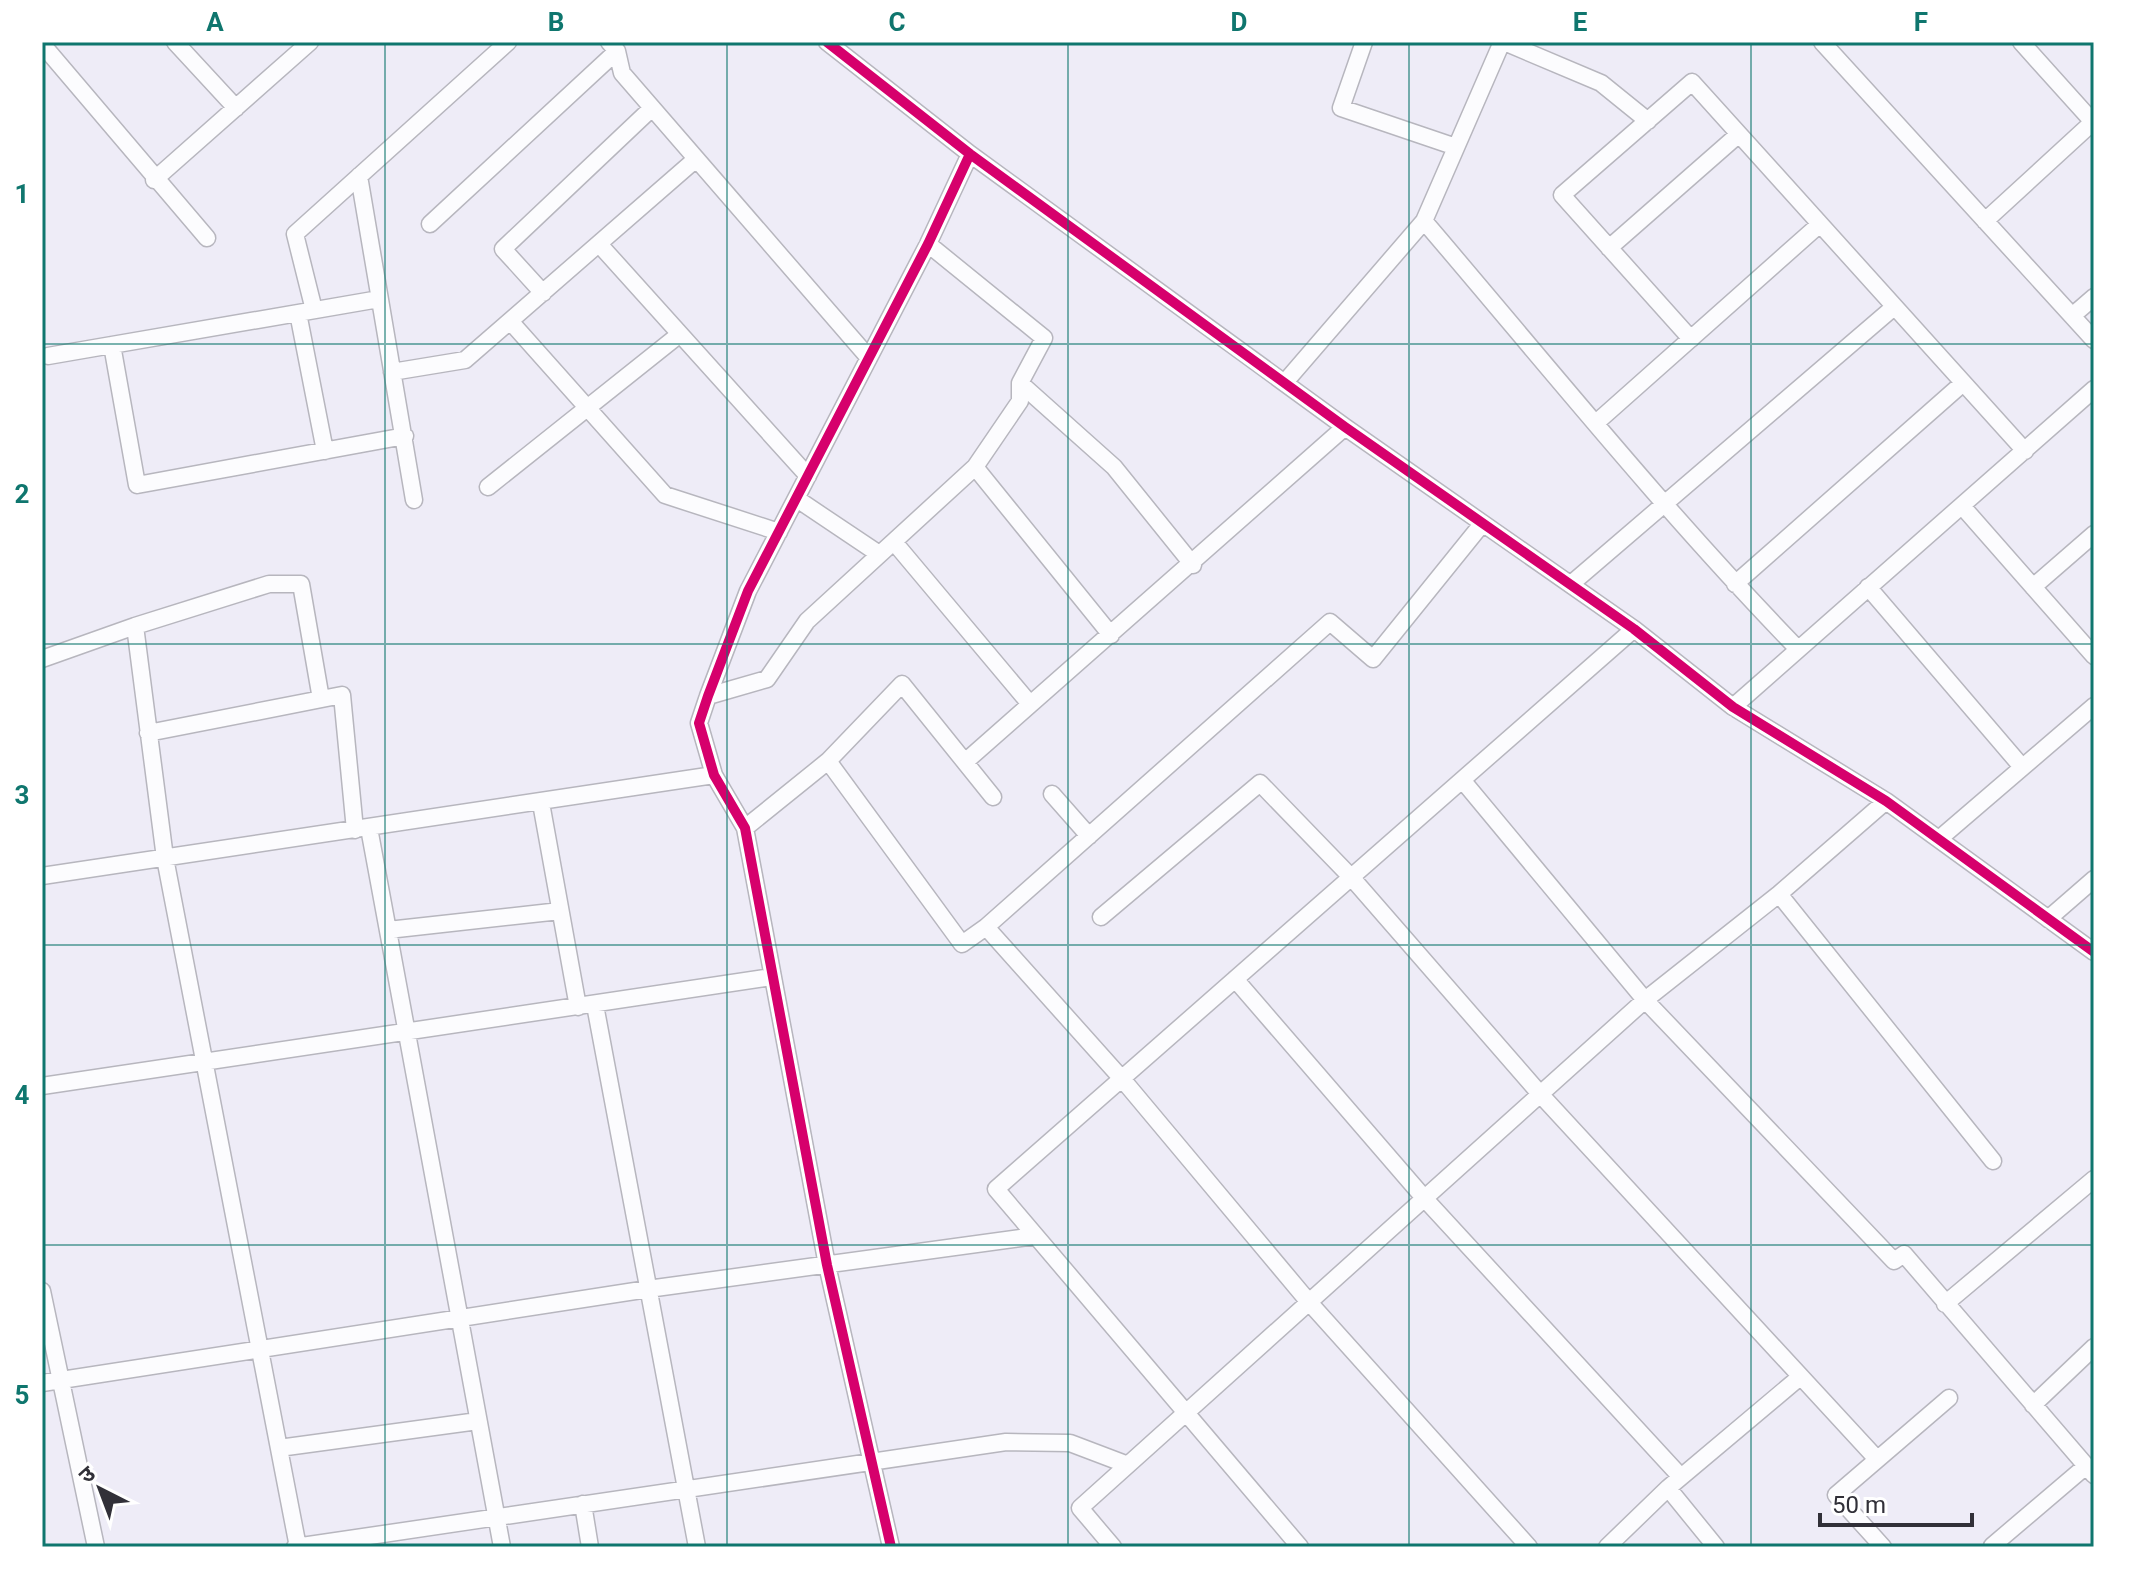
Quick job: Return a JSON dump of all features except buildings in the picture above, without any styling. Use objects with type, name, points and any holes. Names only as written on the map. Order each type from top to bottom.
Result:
[{"type":"street","points":[[175,42],[236,108]]},
{"type":"street","points":[[154,180],[310,42]]},
{"type":"street","points":[[325,451],[295,234],[508,42]]},
{"type":"street","points":[[827,42],[970,154],[1286,381],[1345,427],[1634,629],[1733,707],[1886,801],[2094,952]]},
{"type":"street","points":[[1364,42],[1341,108],[1456,147]]},
{"type":"street","points":[[1286,381],[1424,221],[1503,42],[1601,83],[1648,121]]},
{"type":"street","points":[[1822,42],[2094,340]]},
{"type":"street","points":[[1985,221],[2093,122],[2021,42]]},
{"type":"street","points":[[42,44],[154,180],[207,238]]},
{"type":"street","points":[[430,224],[613,47],[622,73],[869,358]]},
{"type":"street","points":[[1691,339],[1562,195],[1692,82],[2025,451]]},
{"type":"street","points":[[543,293],[503,249],[652,108]]},
{"type":"street","points":[[1609,248],[1739,134]]},
{"type":"street","points":[[891,1547],[827,1265],[745,828],[714,775],[699,723],[748,591],[928,244],[970,154]]},
{"type":"street","points":[[392,372],[465,360],[696,159]]},
{"type":"street","points":[[359,176],[414,500]]},
{"type":"street","points":[[1424,221],[1597,422],[1662,505],[1797,648]]},
{"type":"street","points":[[1597,422],[1820,224]]},
{"type":"street","points":[[599,244],[808,476]]},
{"type":"street","points":[[708,696],[767,679],[807,621],[975,467],[1020,401],[1020,383],[1044,338],[928,244]]},
{"type":"street","points":[[2072,316],[2094,297]]},
{"type":"street","points":[[48,356],[379,299]]},
{"type":"street","points":[[1571,584],[1894,307]]},
{"type":"street","points":[[510,321],[665,495],[779,532]]},
{"type":"street","points":[[488,487],[680,334]]},
{"type":"street","points":[[112,345],[137,485],[405,436]]},
{"type":"street","points":[[1020,383],[1114,467],[1193,565]]},
{"type":"street","points":[[1735,584],[1963,383]]},
{"type":"street","points":[[1733,707],[2094,389]]},
{"type":"street","points":[[965,762],[1193,565],[1345,427]]},
{"type":"street","points":[[975,467],[1111,635]]},
{"type":"street","points":[[797,499],[879,554]]},
{"type":"street","points":[[1962,506],[2094,656]]},
{"type":"street","points":[[828,761],[962,944],[986,927],[1330,622],[1373,659],[1482,524]]},
{"type":"street","points":[[2033,587],[2094,534]]},
{"type":"street","points":[[894,542],[1030,704]]},
{"type":"street","points":[[42,659],[269,584],[301,584],[321,699]]},
{"type":"street","points":[[1868,587],[2022,767]]},
{"type":"street","points":[[135,626],[165,858],[297,1547],[1006,1442],[1070,1443],[1128,1465]]},
{"type":"street","points":[[1300,1547],[996,1189],[1634,629]]},
{"type":"street","points":[[745,828],[828,761],[902,684],[993,797]]},
{"type":"street","points":[[148,733],[342,695],[362,829],[388,930],[502,1547]]},
{"type":"street","points":[[1939,839],[2094,706]]},
{"type":"street","points":[[42,876],[714,775]]},
{"type":"street","points":[[1463,781],[1645,1000],[1894,1261],[1904,1254],[2090,1471],[1992,1546]]},
{"type":"street","points":[[1101,917],[1260,783],[1352,878],[1541,1095],[1876,1458]]},
{"type":"street","points":[[1052,794],[1089,836]]},
{"type":"street","points":[[1113,1547],[1080,1508],[1645,1000],[1779,894],[1886,801]]},
{"type":"street","points":[[541,803],[560,911],[586,1006],[648,1289],[697,1547]]},
{"type":"street","points":[[2048,919],[2094,879]]},
{"type":"street","points":[[1779,894],[1993,1161]]},
{"type":"street","points":[[388,930],[560,911]]},
{"type":"street","points":[[986,927],[1123,1080],[1308,1301],[1529,1547]]},
{"type":"street","points":[[42,1086],[772,977]]},
{"type":"street","points":[[1235,979],[1675,1483],[1716,1547]]},
{"type":"street","points":[[1945,1304],[2094,1179]]},
{"type":"street","points":[[42,1383],[648,1289],[1035,1236]]},
{"type":"street","points":[[42,1291],[96,1547]]},
{"type":"street","points":[[2033,1405],[2094,1347]]},
{"type":"street","points":[[1607,1547],[1675,1483],[1800,1377]]},
{"type":"street","points":[[1883,1547],[1836,1495],[1949,1398]]},
{"type":"street","points":[[279,1448],[478,1421]]},
{"type":"street","points":[[583,1504],[590,1547]]},
{"type":"cycle path","points":[[827,42],[970,154],[1345,427],[1634,629],[1733,707],[1886,801],[2094,952]]},
{"type":"cycle path","points":[[891,1547],[827,1265],[745,828],[714,775],[699,723],[748,591],[928,244],[970,154]]}]
